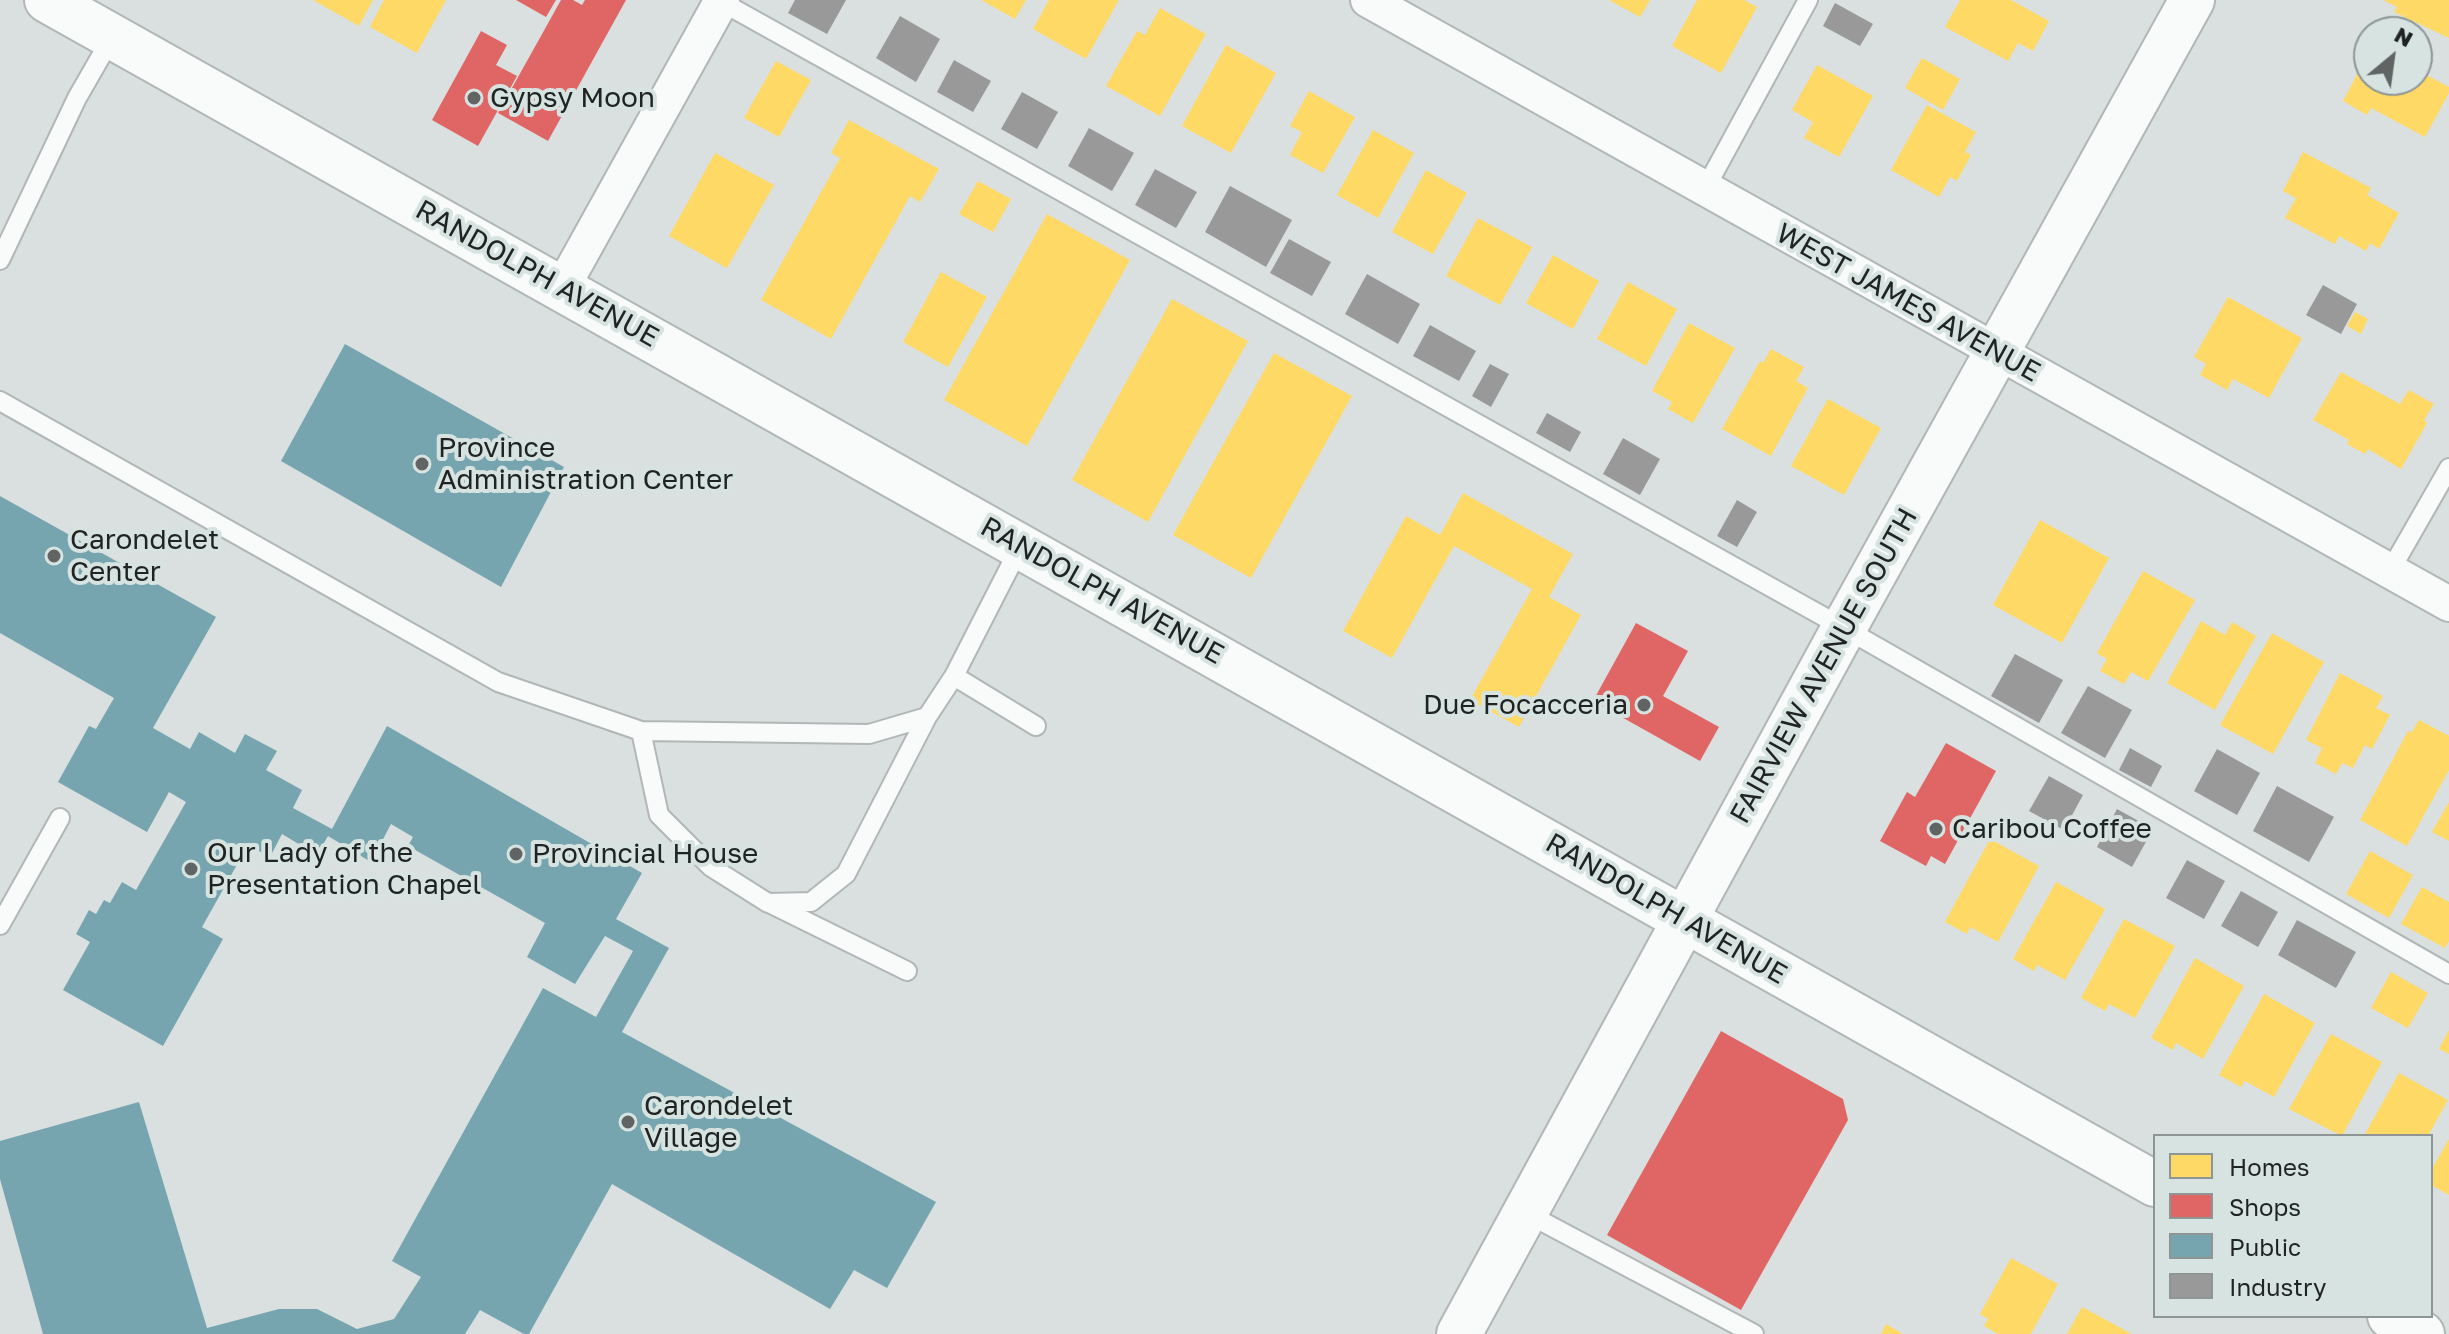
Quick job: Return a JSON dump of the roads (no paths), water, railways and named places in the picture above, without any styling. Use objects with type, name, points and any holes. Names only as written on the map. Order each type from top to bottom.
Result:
[{"type":"main road","name":"RANDOLPH AVENUE","points":[[47,0],[2153,1183]]},
{"type":"main road","name":"FAIRVIEW AVENUE SOUTH","points":[[1459,1334],[1844,628],[2192,0]]},
{"type":"main road","points":[[2394,1318],[2422,1334]]},
{"type":"street","name":"WEST JAMES AVENUE","points":[[1368,0],[2449,604]]},
{"type":"street","points":[[562,288],[720,1]]},
{"type":"lane","points":[[1705,189],[1808,0]]},
{"type":"lane","points":[[720,1],[1844,628],[2449,974]]},
{"type":"lane","points":[[0,260],[77,98],[112,37]]},
{"type":"lane","points":[[0,401],[498,682],[641,731],[869,734],[927,717]]},
{"type":"lane","points":[[2390,571],[2449,468]]},
{"type":"lane","points":[[768,903],[811,902],[846,874],[927,717],[954,676],[1021,546]]},
{"type":"lane","points":[[954,676],[1036,726]]},
{"type":"lane","points":[[641,731],[659,815],[711,867],[768,903],[907,971]]},
{"type":"lane","points":[[0,923],[60,818]]},
{"type":"lane","points":[[1526,1213],[1754,1334]]},
{"type":"place","name":"Gypsy Moon","points":[[474,98]]},
{"type":"place","name":"Province Administration Center","points":[[422,464]]},
{"type":"place","name":"Carondelet Center","points":[[54,556]]},
{"type":"place","name":"Due Focacceria","points":[[1644,705]]},
{"type":"place","name":"Caribou Coffee","points":[[1936,829]]},
{"type":"place","name":"Provincial House","points":[[516,854]]},
{"type":"place","name":"Our Lady of the Presentation Chapel","points":[[191,869]]},
{"type":"place","name":"Carondelet Village","points":[[628,1122]]}]
